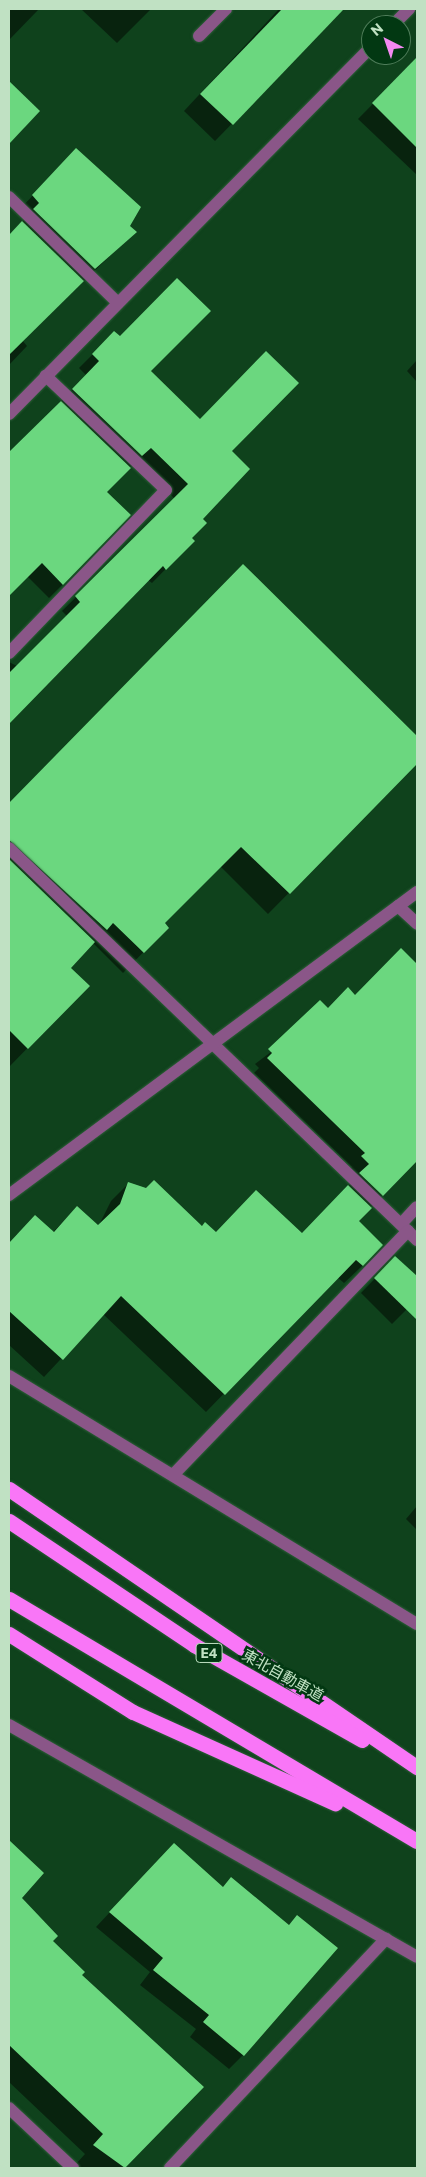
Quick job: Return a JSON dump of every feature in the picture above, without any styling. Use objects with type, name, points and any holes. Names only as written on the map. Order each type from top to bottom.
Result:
[{"type":"highway","points":[[9,1489],[417,1767]]},
{"type":"highway","name":"東北自動車道","points":[[9,1522],[194,1645],[417,1771]]},
{"type":"highway","points":[[9,1599],[414,1839]]},
{"type":"highway","points":[[9,1634],[132,1712],[414,1839]]},
{"type":"street","points":[[199,36],[226,9]]},
{"type":"street","points":[[9,414],[361,57]]},
{"type":"street","points":[[9,197],[118,303]]},
{"type":"street","points":[[9,653],[166,490],[46,376]]},
{"type":"street","points":[[9,848],[417,1240]]},
{"type":"street","points":[[9,1195],[211,1041],[417,892]]},
{"type":"street","points":[[398,906],[417,924]]},
{"type":"street","points":[[173,1475],[404,1227],[417,1207]]},
{"type":"street","points":[[9,1376],[417,1624]]},
{"type":"street","points":[[9,1725],[417,1957]]},
{"type":"street","points":[[170,2168],[386,1939]]},
{"type":"street","points":[[9,2108],[73,2168]]},
{"type":"building","points":[[282,9],[344,9],[233,125],[200,94]]},
{"type":"building","points":[[417,57],[417,148],[372,103]]},
{"type":"building","points":[[9,81],[40,111],[9,144]]},
{"type":"building","points":[[76,148],[141,207],[130,226],[137,232],[95,269],[33,209],[39,203],[32,195]]},
{"type":"building","points":[[22,221],[84,281],[9,355],[9,235]]},
{"type":"building","points":[[177,278],[211,311],[151,371],[200,419],[266,351],[299,383],[232,451],[250,469],[203,519],[207,523],[192,538],[195,541],[166,570],[163,566],[9,724],[9,673],[80,602],[75,596],[188,484],[151,448],[142,456],[72,389],[99,361],[92,354],[114,331],[120,336]]},
{"type":"building","points":[[61,401],[131,468],[107,492],[131,515],[63,585],[42,563],[9,596],[9,452]]},
{"type":"building","points":[[243,564],[417,736],[417,764],[290,894],[241,847],[165,923],[169,928],[144,953],[113,923],[107,930],[9,840],[9,803]]},
{"type":"building","points":[[9,859],[95,942],[71,968],[90,986],[28,1049],[9,1030]]},
{"type":"building","points":[[401,948],[417,964],[417,1161],[383,1196],[359,1173],[369,1164],[361,1156],[365,1153],[267,1058],[272,1053],[268,1049],[320,1000],[328,1008],[348,987],[355,995]]},
{"type":"building","points":[[154,1180],[202,1226],[205,1222],[216,1232],[256,1190],[302,1233],[348,1185],[372,1208],[359,1221],[383,1245],[363,1266],[356,1260],[225,1395],[121,1296],[63,1360],[9,1311],[9,1243],[35,1215],[54,1232],[77,1206],[98,1225],[120,1204],[128,1182],[146,1188]]},
{"type":"building","points":[[395,1256],[417,1276],[417,1320],[374,1278]]},
{"type":"building","points":[[9,1840],[44,1873],[22,1898],[58,1936],[53,1941],[85,1972],[82,1975],[204,2087],[125,2168],[93,2145],[103,2134],[9,2045]]},
{"type":"building","points":[[174,1843],[223,1887],[231,1877],[289,1925],[297,1915],[338,1948],[244,2056],[203,2022],[209,2015],[153,1970],[163,1958],[109,1912]]}]
